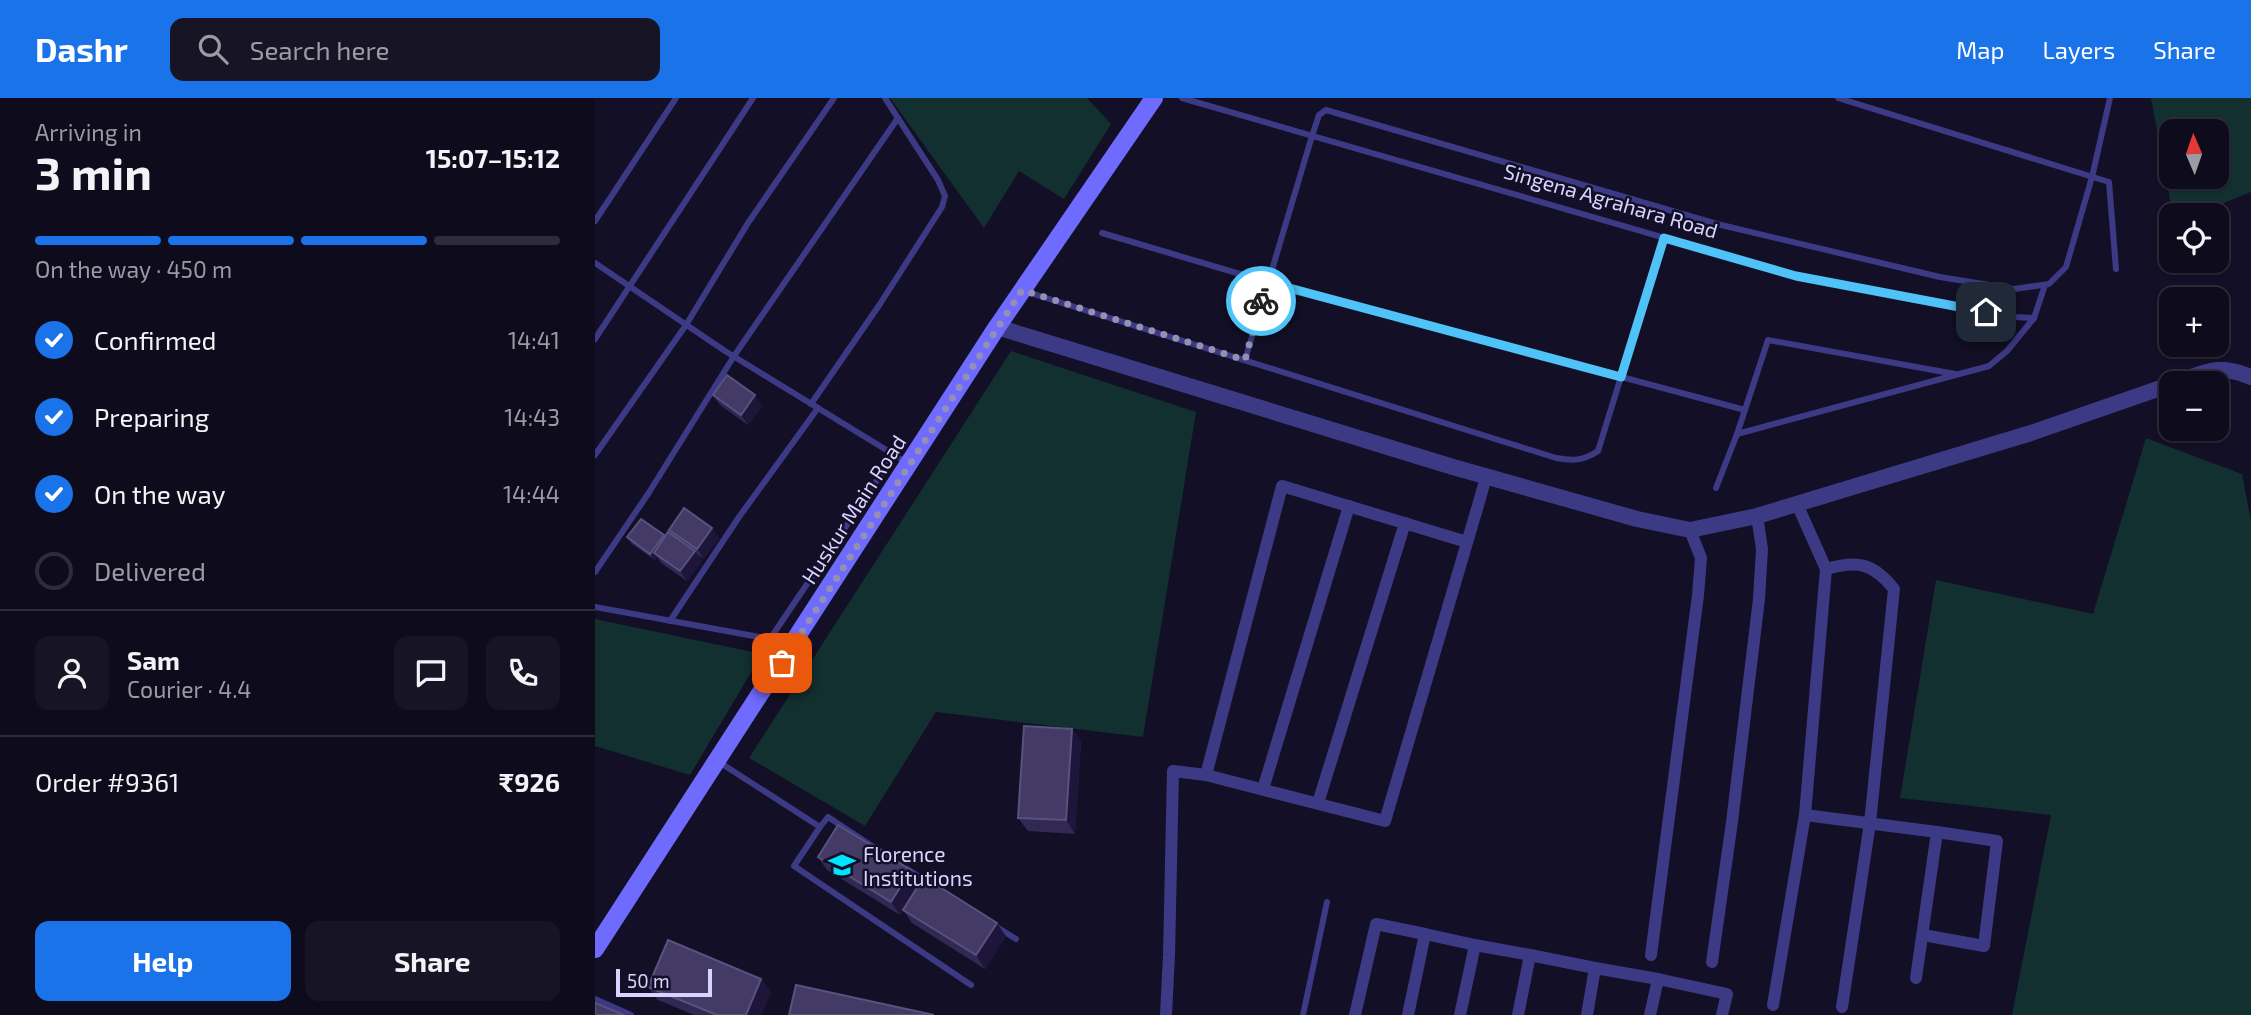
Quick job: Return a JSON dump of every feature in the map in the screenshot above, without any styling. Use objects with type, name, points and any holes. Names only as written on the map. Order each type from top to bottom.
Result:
[{"type":"main road","name":"Huskur Main Road","points":[[595,949],[718,761],[901,459],[997,327],[1154,98]]},
{"type":"street","points":[[997,327],[1486,477],[1637,519],[1690,530],[1797,504],[2031,433],[2159,389]]},
{"type":"street","points":[[2210,371],[2218,368],[2232,369],[2251,377]]},
{"type":"street","points":[[1166,1015],[1173,771],[1206,775],[1385,821],[1486,477]]},
{"type":"street","points":[[1206,775],[1282,486],[1467,542]]},
{"type":"street","points":[[1773,1005],[1805,815],[1826,569],[1797,504]]},
{"type":"street","points":[[1263,789],[1349,506]]},
{"type":"street","points":[[1712,962],[1733,822],[1759,599],[1762,549],[1756,516]]},
{"type":"street","points":[[1318,803],[1405,523]]},
{"type":"street","points":[[1651,955],[1698,595],[1700,558],[1690,530]]},
{"type":"street","points":[[1826,569],[1841,564],[1864,565],[1880,572],[1893,589],[1871,823],[1842,1007]]},
{"type":"street","points":[[1805,815],[1997,841],[1984,946],[1923,935]]},
{"type":"street","points":[[1916,978],[1937,832]]},
{"type":"street","points":[[1355,1015],[1376,924],[1727,994],[1722,1015]]},
{"type":"street","points":[[1408,1015],[1425,934]]},
{"type":"street","points":[[1460,1015],[1475,944]]},
{"type":"street","points":[[1518,1015],[1530,955]]},
{"type":"street","points":[[1587,1015],[1595,968]]},
{"type":"street","points":[[1650,1015],[1658,979]]},
{"type":"lane","points":[[595,221],[675,98]]},
{"type":"lane","points":[[595,339],[753,98]]},
{"type":"lane","points":[[595,455],[686,325],[748,223],[834,98]]},
{"type":"lane","points":[[811,404],[880,304],[942,207],[945,196],[938,180],[885,98]]},
{"type":"lane","name":"Singena Agrahara Road","points":[[1182,98],[1796,276],[2014,317],[2034,318]]},
{"type":"lane","points":[[1838,98],[2109,182],[2116,269]]},
{"type":"lane","points":[[1245,360],[1312,136],[1319,115],[1326,110],[1717,224],[1982,285],[2014,289],[2049,284],[2066,267],[2092,177],[2110,98]]},
{"type":"lane","points":[[595,572],[648,494],[734,356],[898,118]]},
{"type":"lane","points":[[1101,233],[1267,282],[1745,410]]},
{"type":"lane","points":[[1022,290],[1556,458],[1575,461],[1588,458],[1598,451],[1664,238]]},
{"type":"lane","points":[[595,264],[734,356],[901,459],[770,639],[595,607]]},
{"type":"lane","points":[[1737,433],[1989,366],[2007,351],[2034,318],[2045,285]]},
{"type":"lane","points":[[1716,488],[1768,340],[1959,375]]},
{"type":"lane","points":[[670,621],[739,517],[818,408]]},
{"type":"lane","points":[[718,761],[820,827]]},
{"type":"lane","points":[[887,856],[828,817],[795,866],[971,985]]},
{"type":"lane","points":[[898,863],[933,886]]},
{"type":"lane","points":[[1303,1015],[1327,902]]},
{"type":"lane","points":[[992,924],[1016,939]]},
{"type":"lane","points":[[595,999],[631,1015]]},
{"type":"green space","points":[[890,98],[1087,98],[1111,124],[1064,199],[1019,171],[984,228]]},
{"type":"green space","points":[[2151,98],[2251,98],[2251,192],[2224,203],[2171,203],[2168,189],[2229,189],[2229,119],[2159,119],[2159,141]]},
{"type":"green space","points":[[1011,351],[1196,412],[1143,737],[936,712],[865,826],[749,758]]},
{"type":"green space","points":[[2146,438],[2242,474],[2251,521],[2251,1015],[2012,1015],[2051,815],[1900,798],[1936,580],[2093,614]]},
{"type":"green space","points":[[595,619],[762,654],[690,775],[595,746]]},
{"type":"building","points":[[727,375],[755,395],[741,415],[713,395]]},
{"type":"building","points":[[684,508],[712,528],[697,549],[669,530]]},
{"type":"building","points":[[641,519],[664,535],[650,554],[627,537]]},
{"type":"building","points":[[668,532],[695,551],[680,571],[654,553]]},
{"type":"building","points":[[1024,726],[1072,729],[1066,820],[1018,818]]},
{"type":"building","points":[[838,825],[911,870],[891,902],[818,857]]},
{"type":"building","points":[[924,877],[997,923],[976,955],[903,910]]},
{"type":"building","points":[[668,940],[761,979],[746,1015],[717,1015],[648,987]]},
{"type":"building","points":[[796,985],[934,1015],[789,1015]]},
{"type":"building","points":[[595,1003],[624,1015],[595,1015]]},
{"type":"way so far","points":[[782,663],[1022,290],[1245,360],[1261,301]]},
{"type":"place","name":"Florence Institutions","points":[[842,865]]},
{"type":"route","points":[[1261,301],[1267,282],[1621,377],[1664,238],[1796,276],[1986,312]]}]
